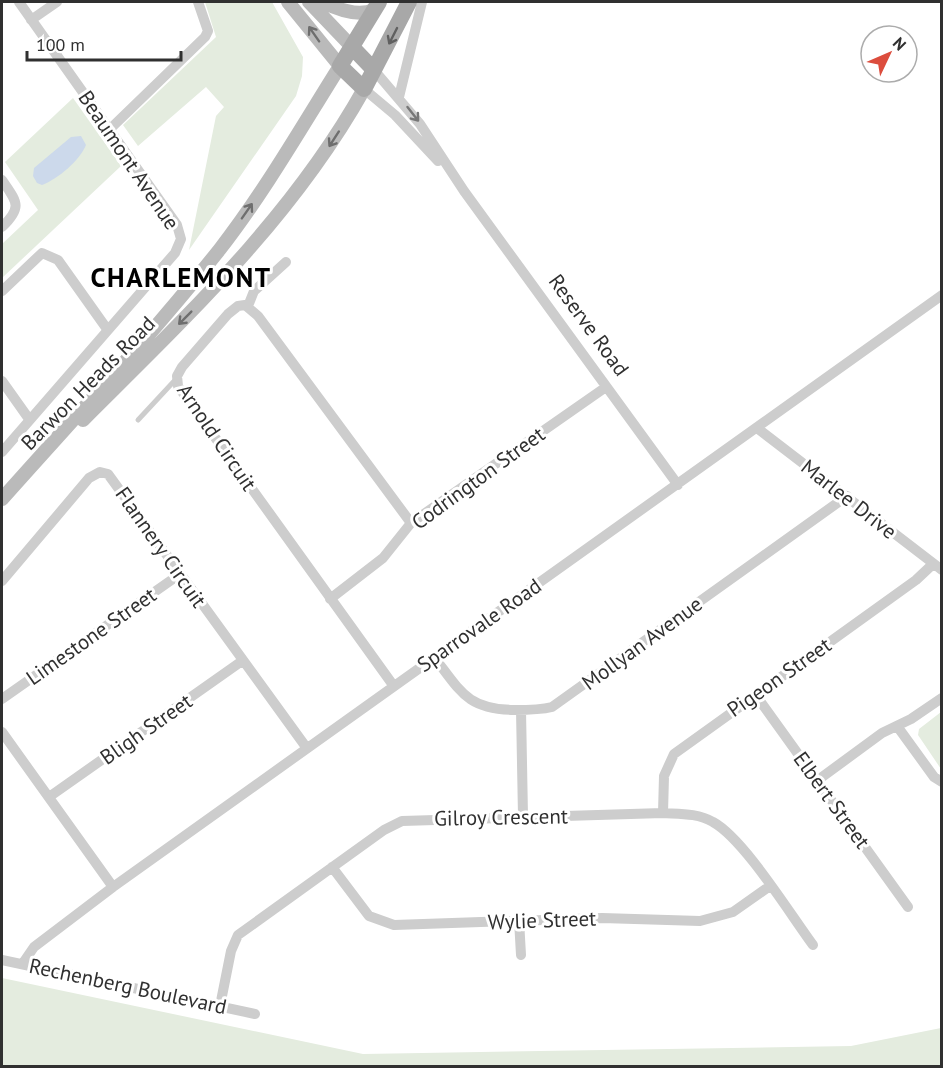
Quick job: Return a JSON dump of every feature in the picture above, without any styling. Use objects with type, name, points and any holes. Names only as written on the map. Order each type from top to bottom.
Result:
[{"type":"main road","name":"Reserve Road","points":[[288,2],[340,66],[364,89]]},
{"type":"main road","name":"Reserve Road","points":[[309,2],[374,70]]},
{"type":"main road","points":[[323,2],[347,11],[365,13],[377,6]]},
{"type":"main road","name":"Barwon Heads Road","points":[[2,500],[240,261],[308,176],[364,89],[410,2]]},
{"type":"main road","name":"Barwon Heads Road","points":[[2,500],[183,295],[220,248],[261,191],[377,6]]},
{"type":"street","name":"Beaumont Avenue","points":[[2,452],[29,418],[175,253],[181,239],[177,225],[19,2]]},
{"type":"street","points":[[31,20],[57,2]]},
{"type":"street","points":[[110,129],[205,37],[208,31],[198,2]]},
{"type":"street","points":[[399,97],[422,2]]},
{"type":"street","name":"Reserve Road","points":[[374,70],[399,97],[426,132],[464,191],[678,485]]},
{"type":"street","name":"Reserve Road","points":[[364,89],[401,122],[464,191]]},
{"type":"street","points":[[2,180],[14,198],[16,208],[12,218],[2,227]]},
{"type":"street","points":[[2,291],[42,253],[49,254],[58,260],[107,329]]},
{"type":"street","points":[[286,262],[254,291],[248,306],[258,315],[411,523]]},
{"type":"street","name":"Sparrovale Road","points":[[24,963],[34,947],[113,887],[942,295]]},
{"type":"street","name":"Arnold Circuit","points":[[248,306],[238,306],[228,314],[182,367],[177,378],[179,388],[393,685]]},
{"type":"street","points":[[2,381],[29,418]]},
{"type":"street","name":"Codrington Street","points":[[330,599],[383,558],[411,523],[606,387]]},
{"type":"street","name":"Marlee Drive","points":[[757,428],[937,567]]},
{"type":"street","name":"Flannery Circuit","points":[[2,581],[86,481],[101,472],[109,474],[306,747]]},
{"type":"street","name":"Mollyan Avenue","points":[[434,657],[472,702],[493,710],[521,710],[554,706],[847,496]]},
{"type":"street","name":"Pigeon Street","points":[[663,813],[664,776],[674,754],[755,694],[937,567]]},
{"type":"street","name":"Limestone Street","points":[[2,699],[180,574]]},
{"type":"street","name":"Bligh Street","points":[[49,797],[242,661]]},
{"type":"street","name":"Elbert Street","points":[[755,694],[908,907]]},
{"type":"street","points":[[818,780],[882,733],[942,698]]},
{"type":"street","points":[[521,710],[523,816]]},
{"type":"street","points":[[897,726],[934,777],[942,782]]},
{"type":"street","points":[[2,732],[113,887]]},
{"type":"street","name":"Gilroy Crescent","points":[[220,1006],[231,951],[238,936],[332,867],[402,821],[663,813],[691,814],[711,820],[733,838],[813,945]]},
{"type":"street","name":"Wylie Street","points":[[332,867],[369,916],[388,925],[602,918],[700,921],[733,912],[770,886]]},
{"type":"street","points":[[519,920],[521,955]]},
{"type":"street","name":"Rechenberg Boulevard","points":[[2,960],[255,1014]]},
{"type":"lane","points":[[138,420],[177,378]]},
{"type":"shaded area","points":[[205,2],[272,2],[303,57],[302,76],[296,96],[189,250],[216,116],[224,107],[206,87],[138,146],[123,125],[216,37]]},
{"type":"shaded area","points":[[73,98],[121,166],[2,278],[2,244],[38,210],[5,162]]},
{"type":"shaded area","points":[[941,712],[941,769],[918,735],[919,729]]},
{"type":"shaded area","points":[[2,978],[363,1054],[851,1046],[941,1028],[941,1066],[2,1066]]},
{"type":"water","points":[[81,136],[86,145],[74,163],[48,182],[42,185],[37,183],[33,176],[34,168],[71,137]]},
{"type":"district","name":"CHARLEMONT","points":[[181,277]]}]
